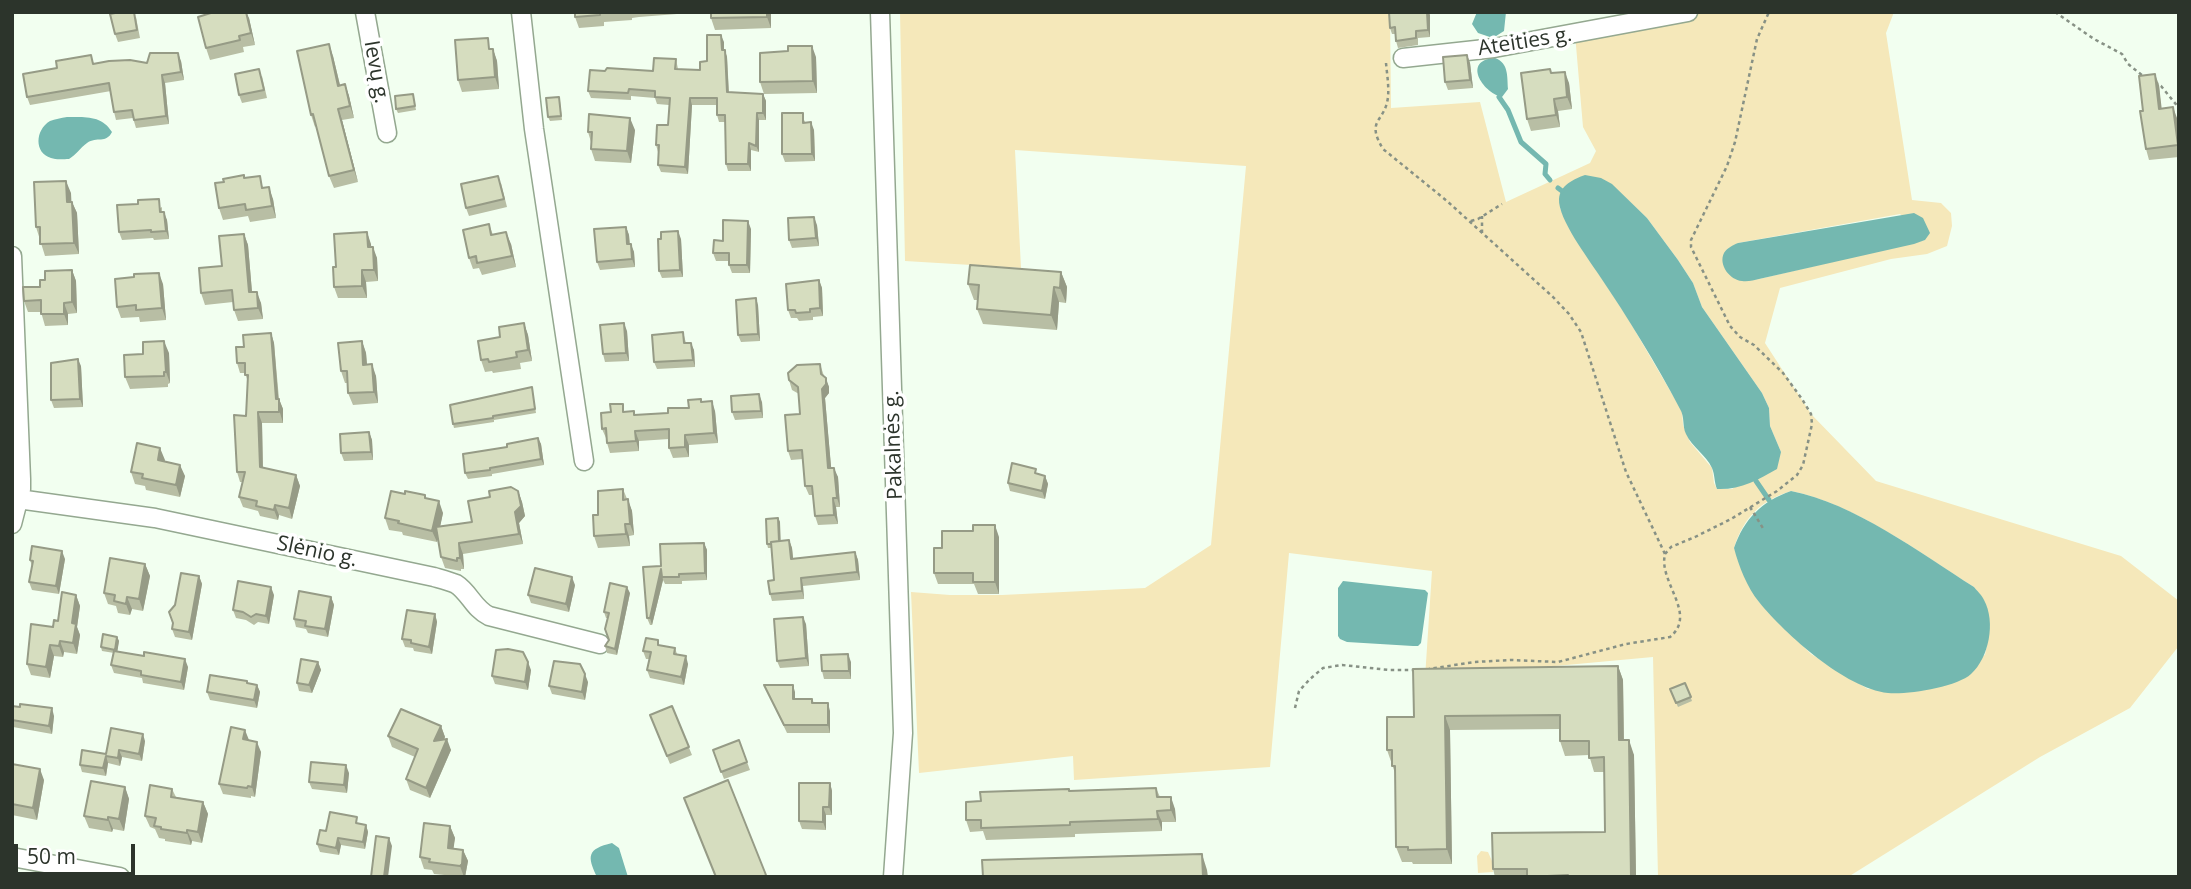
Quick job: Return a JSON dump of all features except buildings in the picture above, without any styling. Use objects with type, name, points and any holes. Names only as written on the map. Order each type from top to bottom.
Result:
[{"type":"street","name":"Ievų g.","points":[[365,12],[387,133]]},
{"type":"street","points":[[521,12],[534,129],[584,461]]},
{"type":"street","name":"Pakalnės g.","points":[[880,12],[903,733],[892,877]]},
{"type":"street","name":"Ateities g.","points":[[1403,58],[1494,48],[1688,12]]},
{"type":"street","points":[[12,256],[21,479],[12,524]]},
{"type":"street","name":"Slėnio g.","points":[[19,499],[155,518],[433,577],[454,583],[479,610],[489,616],[600,644]]},
{"type":"street","points":[[12,857],[120,877]]},
{"type":"path","points":[[1665,554],[1671,547],[1750,507],[1797,475],[1803,465],[1811,433],[1811,414],[1783,373],[1754,345],[1734,333],[1691,240],[1731,154],[1754,49],[1769,12]]},
{"type":"path","points":[[2055,12],[2094,39],[2122,54],[2128,64],[2161,86],[2179,108]]},
{"type":"path","points":[[1295,708],[1299,691],[1317,673],[1332,666],[1415,670],[1474,662],[1558,662],[1626,644],[1670,637],[1675,633],[1681,617],[1665,567],[1665,554],[1626,472],[1581,332],[1553,297],[1447,201],[1392,158],[1377,139],[1375,127],[1384,110],[1388,93],[1387,61],[1403,58]]},
{"type":"path","points":[[1469,221],[1502,205]]},
{"type":"path","points":[[1482,216],[1482,233]]},
{"type":"path","points":[[1750,507],[1764,530]]},
{"type":"shaded area","points":[[900,12],[1390,12],[1391,108],[1480,102],[1506,202],[1590,163],[1596,151],[1583,127],[1575,34],[1688,12],[1894,12],[1886,33],[1912,200],[1941,203],[1951,213],[1952,226],[1947,246],[1927,254],[1891,259],[1780,288],[1765,343],[1811,414],[1876,481],[2121,556],[2179,601],[2178,647],[2130,708],[2040,757],[1848,877],[1658,877],[1653,657],[1425,678],[1432,571],[1289,553],[1270,767],[1074,780],[1073,756],[919,773],[911,592],[1002,595],[1145,588],[1211,545],[1246,166],[1015,150],[1021,268],[905,261]],"holes":[[[1611,184],[1647,218],[1678,260],[1693,283],[1702,307],[1762,393],[1769,408],[1770,426],[1781,452],[1732,489],[1717,489],[1712,468],[1690,442],[1683,425],[1682,411],[1627,317],[1569,228],[1560,208]],[[1900,214],[1925,240],[1742,281],[1726,250],[1738,243]],[[1791,491],[1815,497],[1863,518],[1974,587],[1985,604],[1989,619],[1985,655],[1868,689],[1811,654],[1759,602],[1734,548],[1748,519],[1762,505]]]},
{"type":"shaded area","points":[[1481,851],[1488,852],[1493,872],[1478,873],[1477,856]]},
{"type":"water","points":[[1477,12],[1506,12],[1504,31],[1493,38],[1478,33],[1472,24]]},
{"type":"water","points":[[1495,58],[1503,63],[1506,71],[1508,89],[1502,97],[1482,83],[1477,70],[1479,64],[1485,60]]},
{"type":"water","points":[[67,117],[98,120],[112,132],[107,138],[87,143],[69,159],[51,158],[45,155],[39,146],[39,135],[50,121]]},
{"type":"water","points":[[1585,175],[1601,178],[1612,184],[1647,218],[1678,260],[1693,283],[1702,307],[1762,393],[1769,408],[1770,426],[1781,452],[1777,469],[1741,486],[1717,489],[1712,468],[1686,434],[1682,412],[1631,324],[1563,217],[1559,199],[1562,190]]},
{"type":"water","points":[[1914,213],[1923,218],[1930,233],[1925,240],[1914,244],[1749,281],[1733,278],[1724,267],[1725,251],[1738,243]]},
{"type":"water","points":[[1791,491],[1839,506],[1862,518],[1974,587],[1988,609],[1990,629],[1982,659],[1971,674],[1955,683],[1919,691],[1888,693],[1871,689],[1835,671],[1784,629],[1751,590],[1734,548],[1743,528],[1755,512],[1771,500]]},
{"type":"water","points":[[1343,581],[1425,590],[1428,593],[1421,643],[1413,646],[1347,642],[1340,639],[1338,588]]},
{"type":"water","points":[[612,843],[619,848],[628,877],[597,877],[591,854]]},
{"type":"waterway","points":[[1499,97],[1508,110],[1521,142],[1546,164],[1545,174],[1550,180]]},
{"type":"waterway","points":[[1558,188],[1562,191]]},
{"type":"waterway","points":[[1756,481],[1769,500]]}]
